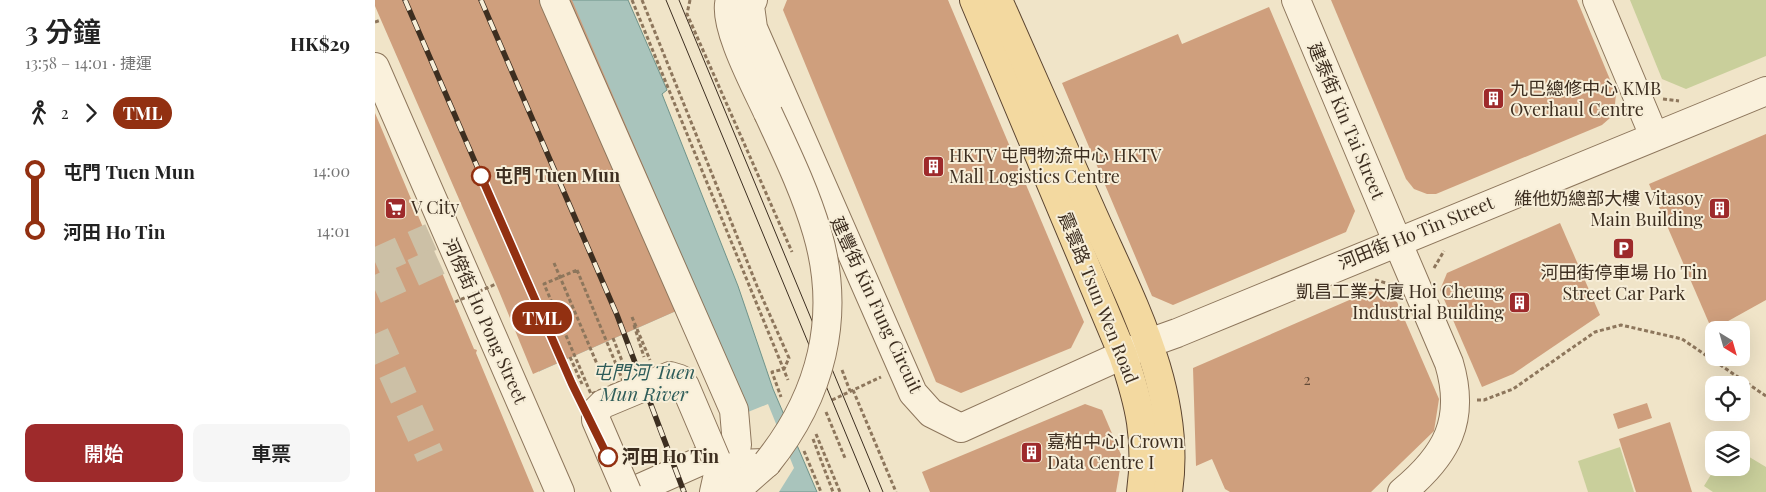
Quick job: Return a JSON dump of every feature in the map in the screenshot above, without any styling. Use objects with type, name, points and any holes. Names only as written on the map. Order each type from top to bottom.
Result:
[{"type":"main road","name":"震寰路 Tsun Wen Road","points":[[974,0],[1123,355],[1135,389],[1143,426],[1144,455],[1141,492]]},
{"type":"main road","name":"震寰路 Tsun Wen Road","points":[[998,0],[1149,343],[1169,421],[1171,456],[1168,492]]},
{"type":"street","points":[[554,0],[734,410],[727,452],[718,474],[714,492]]},
{"type":"street","points":[[730,0],[730,18],[734,35],[800,184],[818,234],[828,288],[828,312],[822,355],[806,402],[782,444],[767,463],[734,492]]},
{"type":"street","name":"建豐街 Kin Fung Circuit","points":[[753,0],[750,6],[753,28],[913,393],[931,413],[961,428],[1123,355]]},
{"type":"street","name":"建泰街 Kin Tai Street","points":[[1296,0],[1449,363],[1455,388],[1454,421],[1446,444],[1433,463],[1402,492]]},
{"type":"street","points":[[1597,0],[1654,136]]},
{"type":"street","name":"河傍街 Ho Pong Street","points":[[378,82],[443,246],[560,492]]},
{"type":"street","name":"河田街 Ho Tin Street","points":[[1123,355],[1766,91]]},
{"type":"street","points":[[627,492],[596,420],[596,411],[603,404],[671,376],[680,379],[736,464],[767,463]]},
{"type":"street","points":[[631,492],[727,452]]},
{"type":"path","points":[[632,0],[781,362]]},
{"type":"path","points":[[643,0],[757,286],[789,358],[783,368],[772,372],[774,378]]},
{"type":"path","points":[[690,0],[687,14],[792,252]]},
{"type":"path","points":[[375,22],[381,20]]},
{"type":"path","points":[[554,263],[603,378]]},
{"type":"path","points":[[591,394],[544,284],[577,270],[623,381]]},
{"type":"path","points":[[1375,280],[1385,281],[1394,286]]},
{"type":"path","points":[[455,302],[496,284]]},
{"type":"path","points":[[632,317],[644,357]]},
{"type":"path","points":[[1474,401],[1484,400],[1513,389],[1595,332],[1621,325],[1682,339],[1766,396]]},
{"type":"path","points":[[613,338],[624,366]]},
{"type":"path","points":[[570,357],[582,384]]},
{"type":"path","points":[[827,402],[885,376]]},
{"type":"path","points":[[853,390],[896,492]]},
{"type":"path","points":[[822,404],[845,458]]},
{"type":"path","points":[[814,430],[839,492]]},
{"type":"path","points":[[810,433],[833,492]]},
{"type":"path","points":[[802,447],[821,492]]},
{"type":"green space","points":[[1630,0],[1766,0],[1766,56],[1686,89],[1662,79]]},
{"type":"green space","points":[[1620,447],[1634,492],[1588,492],[1578,461]]},
{"type":"green space","points":[[1750,457],[1766,467],[1766,492],[1713,492],[1704,486],[1710,476],[1750,476]]},
{"type":"water","name":"屯門河 Tuen Mun River","points":[[385,0],[628,0],[667,90],[662,94],[738,286],[773,389],[817,492],[590,492]]},
{"type":"pier","points":[[701,300],[748,412],[768,404],[794,468],[779,492],[588,492],[538,372]]},
{"type":"building","name":"屯門河 Tuen Mun River","points":[[375,0],[572,0],[701,300],[533,374],[496,284],[375,6]]},
{"type":"building","name":"HKTV 屯門物流中心 HKTV Mall Logistics Centre","points":[[787,0],[948,0],[1084,322],[1071,348],[961,393],[936,382],[783,10]]},
{"type":"building","name":"九巴總修中心 KMB Overhaul Centre","points":[[1331,0],[1577,0],[1616,94],[1610,118],[1602,125],[1436,194],[1427,194],[1414,189],[1406,179]]},
{"type":"building","points":[[1269,7],[1355,211],[1346,232],[1173,305],[1152,296],[1062,83],[1178,34],[1182,44]]},
{"type":"building","name":"V City","points":[[375,113],[474,349],[477,350],[476,353],[534,492],[375,492]]},
{"type":"building","name":"維他奶總部大樓 Vitasoy Main Building","points":[[1766,134],[1766,300],[1728,321],[1708,321],[1649,184]]},
{"type":"building","name":"凱昌工業大廈 Hoi Cheung Industrial Building","points":[[1560,223],[1600,315],[1513,374],[1482,387],[1440,290],[1447,273]]},
{"type":"building","points":[[1370,291],[1397,302],[1439,399],[1434,431],[1371,492],[1230,492],[1225,489],[1212,459],[1196,466],[1193,368]]},
{"type":"building","points":[[1647,403],[1652,418],[1618,429],[1613,414]]},
{"type":"building","name":"嘉柏中心I Crown Data Centre I","points":[[1085,404],[1102,410],[1122,457],[1116,492],[930,492],[922,472]]},
{"type":"building","points":[[1670,422],[1692,492],[1636,492],[1619,439]]},
{"type":"tunnel","points":[[375,262],[431,237]]},
{"type":"tunnel","points":[[375,290],[439,261]]},
{"type":"tunnel","points":[[375,334],[430,456]]},
{"type":"tram line","points":[[666,0],[870,492]]},
{"type":"tram line","points":[[679,0],[883,492]]},
{"type":"railway","points":[[405,0],[553,342],[625,492]]},
{"type":"railway","points":[[481,0],[617,315],[684,492]]},
{"type":"metro line","name":"TML","points":[[481,176],[572,384],[608,457]]},
{"type":"place","name":"九巴總修中心 KMB Overhaul Centre","points":[[1494,99]]},
{"type":"place","name":"HKTV 屯門物流中心 HKTV Mall Logistics Centre","points":[[933,166]]},
{"type":"place","name":"屯門 Tuen Mun","points":[[481,176]]},
{"type":"place","name":"V City","points":[[395,208]]},
{"type":"place","name":"維他奶總部大樓 Vitasoy Main Building","points":[[1719,209]]},
{"type":"place","name":"河田街停車場 Ho Tin Street Car Park","points":[[1624,248]]},
{"type":"place","name":"凱昌工業大廈 Hoi Cheung Industrial Building","points":[[1520,302]]},
{"type":"place","name":"嘉柏中心I Crown Data Centre I","points":[[1031,452]]},
{"type":"place","name":"河田 Ho Tin","points":[[608,457]]}]
